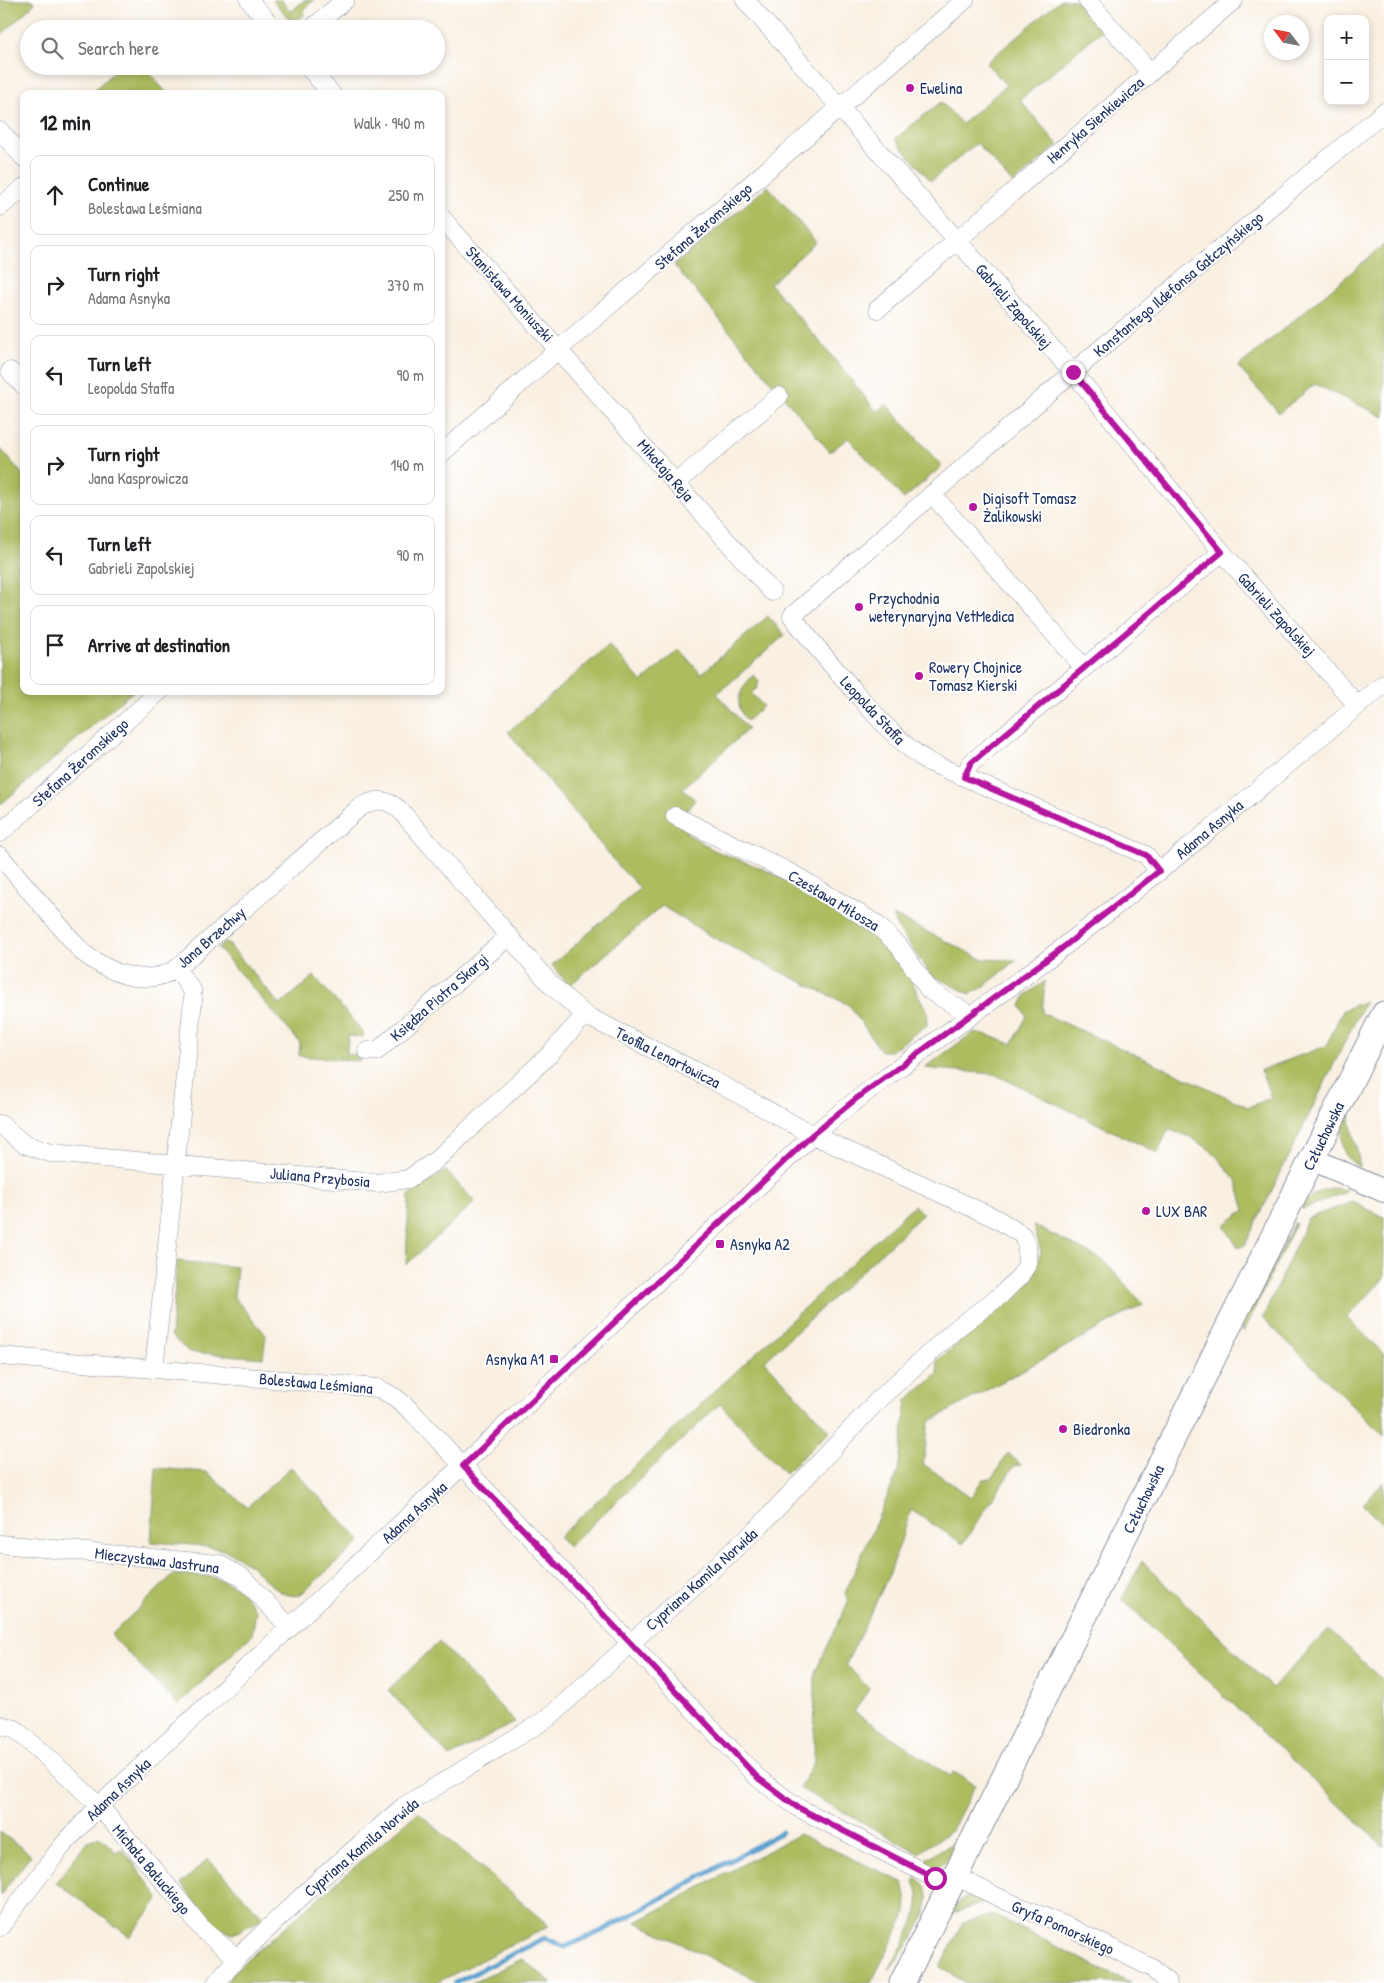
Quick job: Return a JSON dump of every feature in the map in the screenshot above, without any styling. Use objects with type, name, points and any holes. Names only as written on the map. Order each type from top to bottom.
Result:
[{"type":"main road","name":"Człuchowska","points":[[902,1983],[1384,1014]]},
{"type":"street","points":[[249,0],[266,20]]},
{"type":"street","points":[[322,20],[345,0]]},
{"type":"street","name":"Gabrieli Zapolskiej","points":[[745,0],[1073,372],[1222,552],[1358,706]]},
{"type":"street","name":"Stefana Żeromskiego","points":[[445,450],[559,349],[842,108],[965,0]]},
{"type":"street","points":[[1087,0],[1150,72]]},
{"type":"street","name":"Henryka Sienkiewicza","points":[[878,309],[1234,0]]},
{"type":"street","points":[[315,75],[328,90]]},
{"type":"street","name":"Konstantego Ildefonsa Gałczyńskiego","points":[[792,616],[1073,372],[1384,112]]},
{"type":"street","points":[[0,131],[20,154]]},
{"type":"street","points":[[0,207],[20,190]]},
{"type":"street","name":"Stanisława Moniuszki","points":[[445,221],[559,349]]},
{"type":"street","name":"Mikołaja Reja","points":[[559,349],[772,592]]},
{"type":"street","points":[[10,371],[20,382]]},
{"type":"street","points":[[677,482],[779,396]]},
{"type":"street","points":[[932,494],[1084,668]]},
{"type":"street","points":[[964,777],[971,763],[1222,552]]},
{"type":"street","name":"Leopolda Staffa","points":[[792,616],[815,647],[893,735],[910,750],[929,762],[1146,855],[1159,871]]},
{"type":"street","name":"Adama Asnyka","points":[[0,1927],[63,1845],[99,1806],[463,1466],[813,1134],[857,1098],[1061,949],[1159,871],[1384,684]]},
{"type":"street","name":"Stefana Żeromskiego","points":[[0,833],[155,695]]},
{"type":"street","name":"Teofila Lenartowicza","points":[[376,799],[390,803],[401,811],[551,985],[585,1015],[813,1134],[997,1219],[1022,1235]]},
{"type":"street","name":"Jana Brzechwy","points":[[0,856],[82,952],[113,972],[130,977],[156,978],[176,968],[354,812],[376,799]]},
{"type":"street","name":"Czesława Miłosza","points":[[675,816],[790,872],[875,923],[899,946],[929,990],[970,1015]]},
{"type":"street","name":"Księdza Piotra Skargi","points":[[367,1051],[377,1051],[509,936]]},
{"type":"street","points":[[154,1369],[193,1000],[192,990],[176,968]]},
{"type":"street","name":"Juliana Przybosia","points":[[0,1124],[24,1144],[50,1153],[377,1183],[408,1179],[435,1161],[550,1054],[585,1015]]},
{"type":"street","points":[[1312,1159],[1384,1192]]},
{"type":"street","name":"Cypriana Kamila Norwida","points":[[216,1983],[236,1958],[320,1879],[404,1806],[548,1718],[758,1528],[880,1398],[956,1329],[1002,1294],[1020,1276],[1027,1266],[1028,1255],[1027,1245],[1022,1235]]},
{"type":"street","name":"Bolesława Leśmiana","points":[[0,1356],[378,1388],[396,1398],[411,1411],[758,1778],[797,1807],[953,1881]]},
{"type":"street","name":"Mieczysława Jastruna","points":[[0,1544],[219,1564],[243,1578],[290,1628]]},
{"type":"street","name":"Michała Bałuckiego","points":[[0,1725],[15,1729],[32,1742],[99,1806],[204,1931],[236,1958]]},
{"type":"street","name":"Gryfa Pomorskiego","points":[[953,1881],[1069,1927],[1152,1968],[1168,1983]]},
{"type":"green space","points":[[0,0],[32,0],[35,3],[0,36]]},
{"type":"green space","points":[[273,0],[281,0],[291,12],[304,0],[314,0],[304,9],[304,15],[298,20],[289,19]]},
{"type":"green space","points":[[1060,0],[1076,0],[1102,30],[1020,100],[1058,145],[1013,184],[977,143],[931,181],[895,139],[941,102],[962,124],[1006,85],[986,63]]},
{"type":"green space","points":[[111,75],[151,75],[164,90],[94,90]]},
{"type":"green space","points":[[768,186],[816,242],[770,284],[877,412],[886,404],[942,466],[904,499],[848,438],[830,452],[674,265]]},
{"type":"green space","points":[[1384,245],[1384,417],[1315,384],[1279,413],[1238,367]]},
{"type":"green space","points":[[0,448],[20,471],[20,695],[128,695],[0,805]]},
{"type":"green space","points":[[768,616],[785,635],[717,694],[748,729],[683,788],[695,800],[686,811],[687,834],[716,851],[763,869],[813,894],[864,926],[892,949],[902,962],[928,1012],[927,1025],[891,1051],[881,1051],[849,1005],[750,957],[709,935],[662,906],[569,986],[552,965],[640,888],[621,869],[508,732],[609,645],[642,682],[679,649],[701,674]]},
{"type":"green space","points":[[753,675],[759,681],[757,688],[751,693],[763,706],[747,721],[740,708],[739,697],[744,686]]},
{"type":"green space","points":[[893,915],[982,959],[1017,960],[982,988],[970,994],[931,975],[897,927]]},
{"type":"green space","points":[[226,941],[280,1005],[314,976],[363,1032],[363,1037],[348,1036],[347,1054],[361,1055],[360,1061],[299,1056],[300,1043],[218,948]]},
{"type":"green space","points":[[1045,981],[1042,1013],[1248,1107],[1271,1098],[1261,1070],[1326,1046],[1343,1010],[1365,1001],[1245,1245],[1238,1248],[1224,1225],[1245,1210],[1236,1180],[1212,1151],[1190,1137],[1168,1129],[1158,1153],[994,1074],[924,1068],[974,1032],[1012,1044],[1027,1016],[1021,1006],[1026,995]]},
{"type":"green space","points":[[1350,1110],[1359,1167],[1346,1155],[1341,1141],[1343,1126]]},
{"type":"green space","points":[[446,1171],[475,1202],[406,1265],[409,1195]]},
{"type":"green space","points":[[1331,1188],[1347,1190],[1344,1193],[1303,1209],[1301,1208],[1314,1195],[1322,1190]]},
{"type":"green space","points":[[1352,1202],[1384,1217],[1384,1278],[1347,1318],[1384,1354],[1384,1436],[1263,1318],[1308,1218]]},
{"type":"green space","points":[[914,1205],[923,1214],[765,1361],[830,1431],[785,1473],[720,1404],[568,1547],[559,1537]]},
{"type":"green space","points":[[1296,1223],[1243,1332],[1242,1322]]},
{"type":"green space","points":[[1033,1225],[1103,1260],[1143,1304],[929,1422],[923,1464],[971,1497],[983,1479],[992,1478],[1008,1453],[1021,1465],[1014,1466],[963,1544],[911,1510],[890,1573],[846,1664],[869,1689],[854,1712],[950,1776],[954,1772],[975,1785],[952,1830],[919,1853],[799,1788],[814,1762],[815,1673],[849,1600],[845,1593],[898,1472],[907,1400],[938,1374],[937,1361],[1032,1280],[1041,1251]]},
{"type":"green space","points":[[177,1261],[237,1267],[234,1297],[266,1335],[263,1358],[189,1352],[171,1336]]},
{"type":"green space","points":[[291,1467],[361,1541],[300,1595],[292,1596],[278,1590],[247,1563],[226,1551],[196,1545],[151,1542],[156,1468],[207,1472],[247,1507]]},
{"type":"green space","points":[[1384,1482],[1384,1526],[1362,1504]]},
{"type":"green space","points":[[1142,1561],[1272,1688],[1329,1629],[1384,1682],[1384,1847],[1122,1599]]},
{"type":"green space","points":[[173,1575],[203,1576],[224,1581],[241,1592],[256,1612],[252,1635],[178,1705],[111,1635]]},
{"type":"green space","points":[[439,1642],[515,1722],[450,1757],[388,1690]]},
{"type":"green space","points":[[418,1812],[549,1926],[436,1983],[227,1983],[233,1972]]},
{"type":"green space","points":[[0,1832],[31,1855],[0,1896]]},
{"type":"green space","points":[[799,1834],[903,1882],[907,1900],[906,1914],[871,1983],[762,1983],[636,1922]]},
{"type":"green space","points":[[99,1836],[116,1852],[123,1849],[159,1898],[130,1937],[56,1882],[88,1841]]},
{"type":"green space","points":[[957,1840],[961,1842],[947,1862],[937,1866],[924,1864],[926,1859]]},
{"type":"green space","points":[[208,1859],[264,1918],[233,1934],[216,1927],[181,1884]]},
{"type":"green space","points":[[916,1878],[925,1887],[928,1898],[926,1910],[913,1937],[889,1970],[912,1927],[916,1915],[918,1892],[914,1882]]},
{"type":"green space","points":[[968,1897],[978,1898],[987,1902],[953,1913],[924,1970],[922,1967],[946,1917],[960,1901]]},
{"type":"green space","points":[[994,1915],[1130,1983],[966,1983],[940,1967],[963,1922]]},
{"type":"green space","points":[[522,1959],[552,1983],[472,1983]]},
{"type":"waterway","points":[[455,1983],[545,1938],[565,1947],[604,1930],[782,1832]]},
{"type":"place","name":"Ewelina","points":[[910,88]]},
{"type":"place","name":"Digisoft Tomasz Żalikowski","points":[[973,507]]},
{"type":"place","name":"Przychodnia weterynaryjna VetMedica","points":[[859,607]]},
{"type":"place","name":"Rowery Chojnice Tomasz Kierski","points":[[919,676]]},
{"type":"place","name":"LUX BAR","points":[[1146,1211]]},
{"type":"place","name":"Asnyka A2","points":[[720,1244]]},
{"type":"place","name":"Asnyka A1","points":[[554,1359]]},
{"type":"place","name":"Biedronka","points":[[1063,1429]]},
{"type":"route","points":[[935,1878],[797,1807],[758,1778],[463,1466],[813,1134],[857,1098],[1061,949],[1159,871],[1146,855],[964,777],[971,763],[1222,552],[1073,372]]}]
